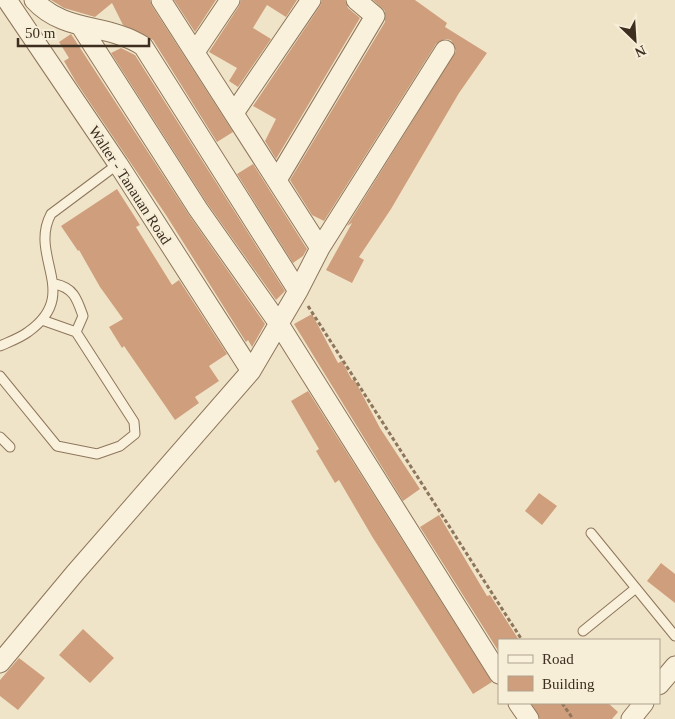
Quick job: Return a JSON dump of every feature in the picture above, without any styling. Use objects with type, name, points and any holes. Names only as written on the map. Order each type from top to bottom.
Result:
[{"type":"street","name":"Walter - Tanauan Road","points":[[7,0],[118,164],[251,371]]},
{"type":"street","points":[[34,0],[44,11],[63,22],[126,37],[143,46],[298,291]]},
{"type":"street","points":[[161,0],[320,248]]},
{"type":"street","points":[[195,52],[230,0]]},
{"type":"street","points":[[234,113],[311,0]]},
{"type":"street","points":[[277,180],[375,16],[356,0]]},
{"type":"street","points":[[80,25],[198,209],[279,324],[498,672]]},
{"type":"street","points":[[0,664],[75,573],[251,371],[298,291],[320,248],[445,50]]},
{"type":"street","points":[[660,684],[675,666]]},
{"type":"street","points":[[519,704],[529,719]]},
{"type":"street","points":[[631,719],[643,704]]},
{"type":"lane","points":[[0,346],[28,332],[42,320],[52,301],[55,284],[45,248],[46,223],[51,214],[118,164]]},
{"type":"lane","points":[[55,284],[67,287],[77,299],[83,316],[76,332]]},
{"type":"lane","points":[[0,376],[57,446],[97,454],[120,446],[135,434],[134,422],[76,332],[42,320]]},
{"type":"lane","points":[[0,437],[10,447]]},
{"type":"lane","points":[[591,533],[675,636]]},
{"type":"lane","points":[[583,630],[636,588]]},
{"type":"path","points":[[298,291],[521,639]]},
{"type":"path","points":[[563,704],[573,719]]},
{"type":"building","points":[[51,0],[150,0],[152,6],[233,132],[217,142],[153,40],[123,25],[112,3],[95,17],[64,8]]},
{"type":"building","points":[[174,0],[216,0],[195,32]]},
{"type":"building","points":[[241,0],[297,0],[286,17],[267,5],[253,28],[271,39],[238,87],[229,81],[237,68],[209,52]]},
{"type":"building","points":[[322,0],[345,0],[348,8],[360,18],[276,159],[265,141],[276,119],[253,106],[320,6]]},
{"type":"building","points":[[373,0],[415,0],[447,23],[445,27],[487,53],[459,93],[391,209],[359,257],[364,260],[352,283],[326,270],[352,223],[347,226],[456,51],[451,40],[445,39],[436,44],[324,221],[312,215],[290,180],[385,22],[385,11]]},
{"type":"building","points":[[71,34],[189,215],[265,324],[252,347],[248,340],[246,342],[166,215],[76,82],[64,61],[69,58],[59,42]]},
{"type":"building","points":[[121,48],[135,55],[285,291],[276,300],[207,203],[111,53]]},
{"type":"building","points":[[253,164],[307,249],[303,256],[293,263],[237,174]]},
{"type":"building","points":[[117,189],[140,225],[136,227],[172,285],[179,280],[227,354],[209,366],[219,381],[195,397],[199,403],[175,420],[124,346],[122,348],[109,327],[123,319],[100,287],[79,250],[61,226]]},
{"type":"building","points":[[312,314],[338,363],[342,361],[352,380],[354,379],[380,428],[420,489],[403,501],[294,324]]},
{"type":"building","points":[[308,391],[492,682],[473,694],[373,538],[339,480],[335,483],[316,451],[319,449],[291,401]]},
{"type":"building","points":[[539,493],[557,506],[542,525],[525,511]]},
{"type":"building","points":[[439,515],[487,596],[490,595],[518,639],[498,639],[498,650],[420,527]]},
{"type":"building","points":[[661,563],[675,574],[675,603],[647,581]]},
{"type":"building","points":[[83,629],[114,658],[90,683],[59,655]]},
{"type":"building","points":[[19,658],[45,678],[18,710],[0,696],[0,680]]},
{"type":"building","points":[[532,704],[609,704],[618,712],[612,719],[540,719]]}]
